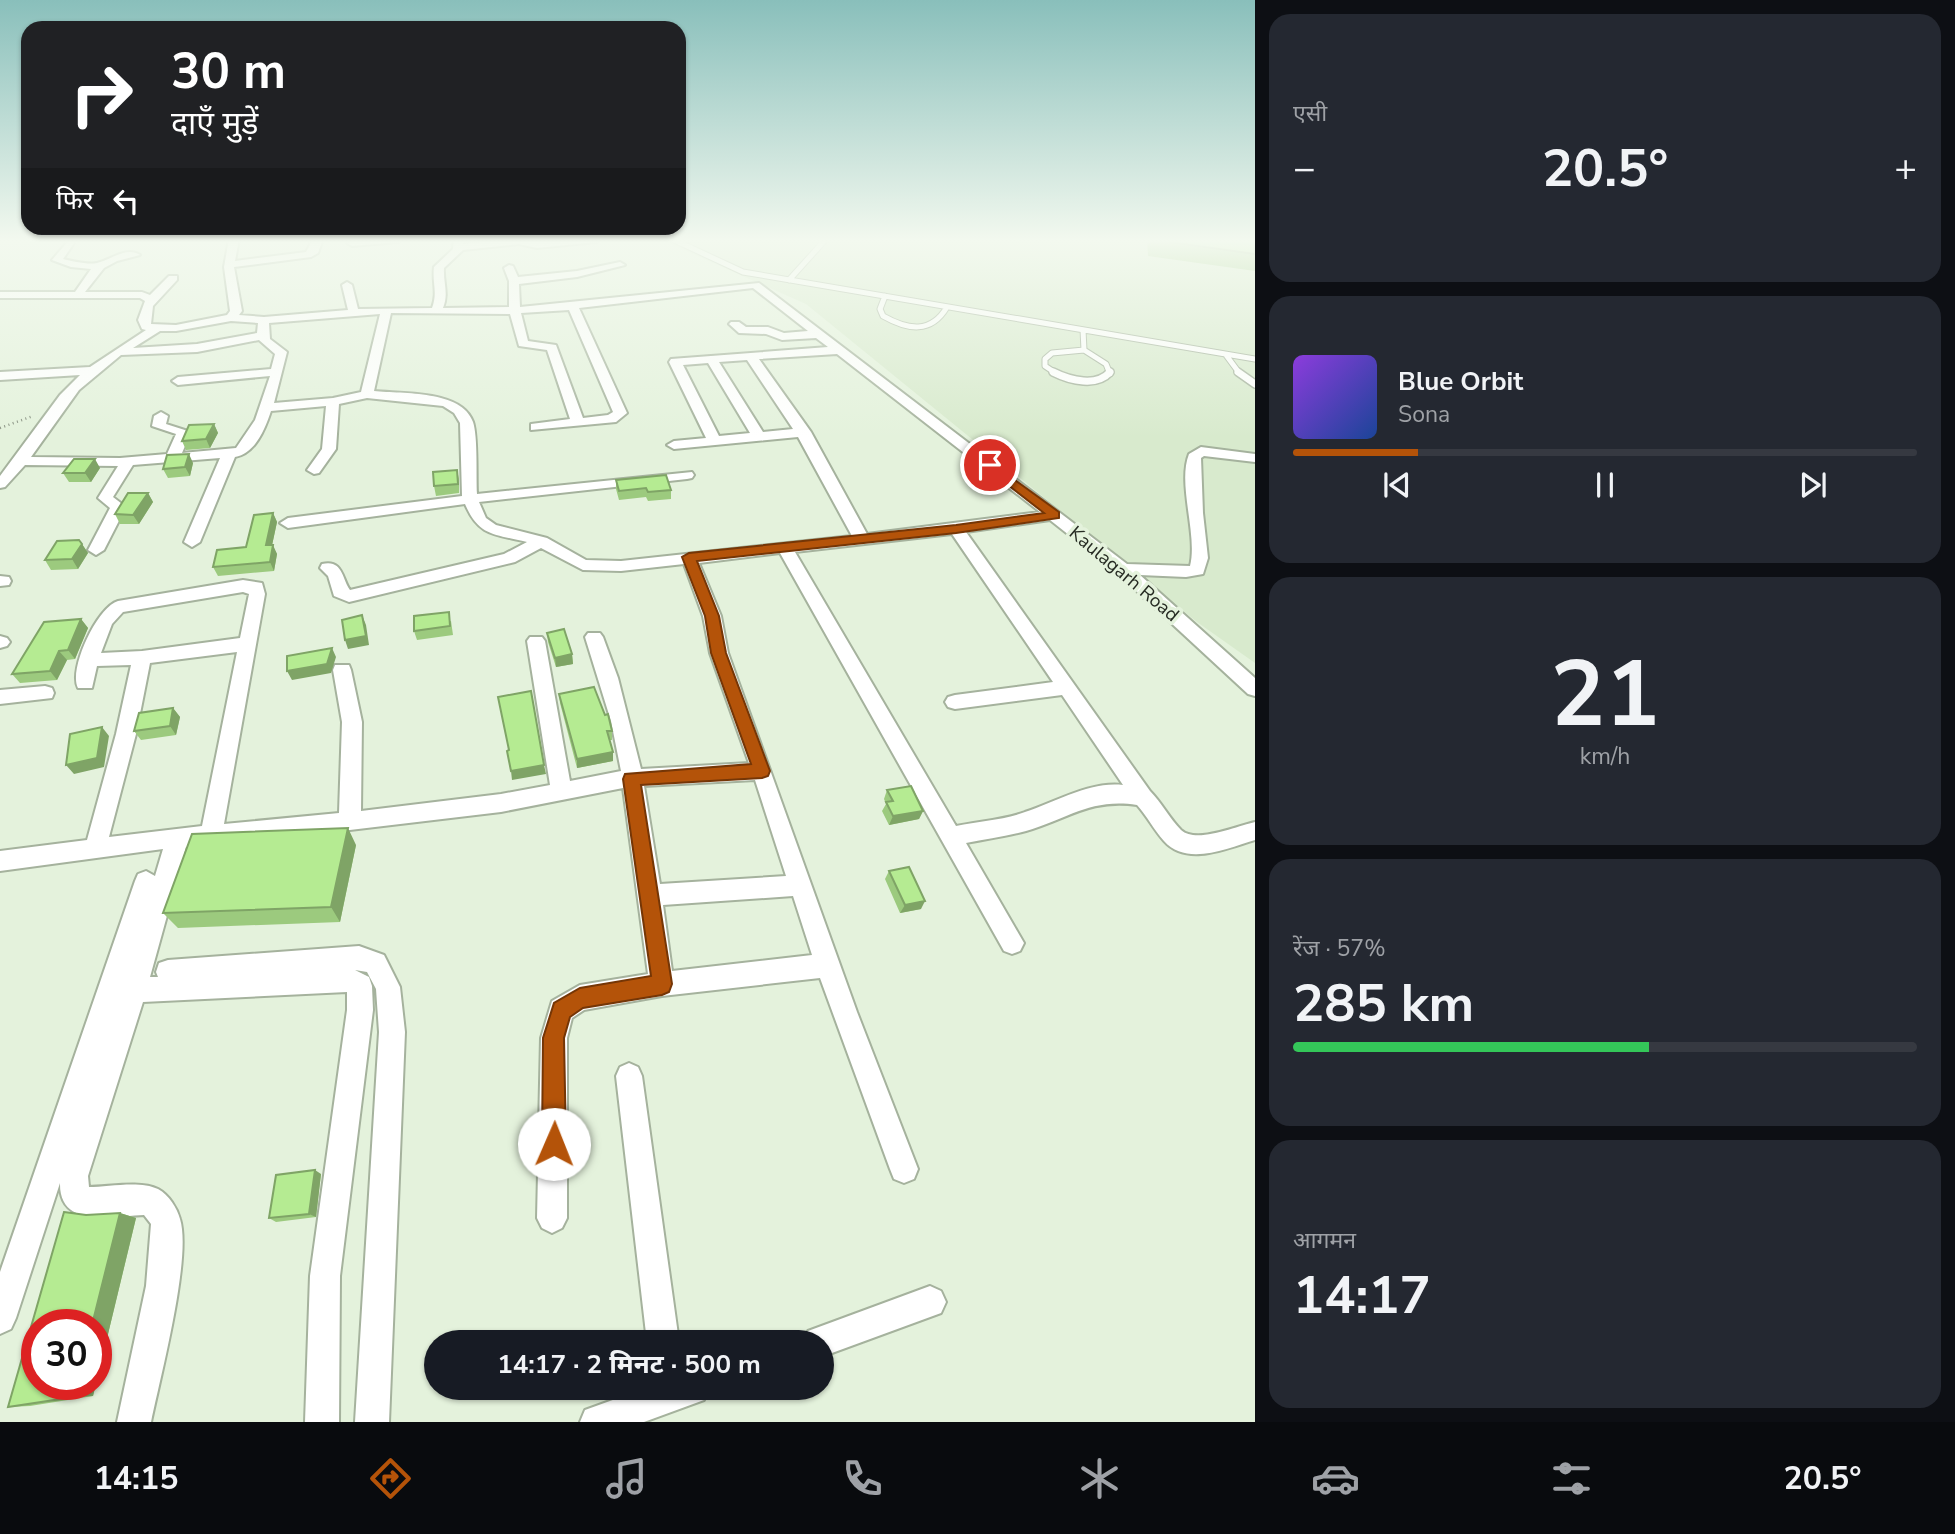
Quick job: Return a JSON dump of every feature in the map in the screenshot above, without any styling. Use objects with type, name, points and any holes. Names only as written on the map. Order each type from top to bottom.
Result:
[{"type":"street","points":[[13,311],[15,305]]},
{"type":"street","points":[[148,305],[144,323],[146,327],[156,330]]},
{"type":"street","points":[[231,318],[236,305]]},
{"type":"street","points":[[352,305],[354,313]]},
{"type":"street","points":[[437,310],[439,305]]},
{"type":"street","points":[[515,305],[524,346],[552,347],[578,422]]},
{"type":"street","name":"Kaulagarh Road","points":[[573,307],[587,305]]},
{"type":"street","name":"Kaulagarh Road","points":[[782,305],[1123,569],[1255,689]]},
{"type":"street","points":[[0,484],[23,461],[72,389],[120,352],[156,330],[231,318],[264,320],[386,310],[515,311],[573,307],[620,413],[611,419],[536,427]]},
{"type":"street","points":[[367,394],[386,310]]},
{"type":"street","points":[[23,461],[128,462],[240,452],[247,446],[266,408],[278,372],[281,352],[263,342],[261,336],[264,320]]},
{"type":"street","points":[[735,324],[743,331],[768,330],[779,337],[820,334]]},
{"type":"street","points":[[120,352],[197,348],[261,336]]},
{"type":"street","points":[[715,441],[675,364],[839,349]]},
{"type":"street","points":[[751,357],[804,432],[827,479],[862,539]]},
{"type":"street","points":[[711,359],[760,438]]},
{"type":"street","points":[[0,376],[96,370]]},
{"type":"street","points":[[178,381],[278,372]]},
{"type":"street","points":[[266,408],[333,402],[367,394],[437,400],[458,410],[469,433],[471,499],[480,521],[485,526],[541,541],[572,560],[604,567],[956,529],[1054,515]]},
{"type":"street","points":[[314,470],[329,449],[333,402]]},
{"type":"street","points":[[161,416],[159,426],[184,432],[172,458]]},
{"type":"street","points":[[674,445],[804,432]]},
{"type":"street","points":[[1123,569],[1186,572],[1197,570],[1200,567],[1200,558],[1195,513],[1194,457],[1201,451],[1213,450],[1255,458]]},
{"type":"street","points":[[191,542],[229,454]]},
{"type":"street","points":[[96,550],[118,507],[105,498],[128,462]]},
{"type":"street","points":[[288,523],[687,475]]},
{"type":"street","points":[[956,529],[1065,688],[1174,836],[1187,843],[1201,844],[1255,831]]},
{"type":"street","points":[[328,568],[337,574],[340,592],[349,596],[509,558],[541,541]]},
{"type":"street","points":[[785,548],[1012,943]]},
{"type":"street","points":[[689,557],[712,616],[719,653],[828,965],[904,1169]]},
{"type":"street","points":[[85,682],[89,660],[108,615],[118,607],[249,585],[258,590],[211,834]]},
{"type":"street","points":[[594,637],[609,674],[631,779],[662,984]]},
{"type":"street","points":[[536,641],[561,791]]},
{"type":"street","points":[[89,660],[142,658],[246,644]]},
{"type":"street","points":[[95,850],[126,734],[142,658]]},
{"type":"street","points":[[342,670],[352,722],[350,820]]},
{"type":"street","points":[[955,702],[1065,688]]},
{"type":"street","points":[[0,696],[45,693]]},
{"type":"street","points":[[0,861],[211,834],[501,803],[631,779],[762,771]]},
{"type":"street","points":[[951,836],[1025,822],[1070,803],[1115,793],[1143,797]]},
{"type":"street","points":[[134,1422],[165,1255],[167,1222],[157,1206],[149,1200],[81,1202],[74,1194],[78,1160],[134,990],[177,838]]},
{"type":"street","points":[[0,1318],[146,881]]},
{"type":"street","points":[[649,895],[801,885]]},
{"type":"street","points":[[168,972],[359,958],[375,963],[388,987],[392,1032],[372,1422]]},
{"type":"street","points":[[552,1218],[554,1038],[561,1010],[580,998],[662,984],[828,965]]},
{"type":"street","points":[[134,990],[349,980],[360,986],[360,1010],[325,1276],[322,1422]]},
{"type":"street","points":[[629,1076],[661,1330]]},
{"type":"street","points":[[834,1337],[930,1302]]},
{"type":"street","points":[[597,1422],[652,1400]]},
{"type":"lane","points":[[881,305],[883,316],[906,324],[930,326],[937,322],[947,307]]},
{"type":"lane","points":[[938,305],[1255,359]]},
{"type":"lane","points":[[1083,330],[1084,350]]},
{"type":"lane","points":[[1084,350],[1106,364],[1111,373],[1100,381],[1089,381],[1061,376],[1045,366],[1045,359],[1052,354],[1084,350]]},
{"type":"lane","points":[[1226,355],[1235,370],[1255,384]]},
{"type":"path","points":[[0,428],[56,410]]},
{"type":"shaded area","points":[[808,305],[1255,305],[1255,663],[1197,622]]},
{"type":"building","points":[[214,424],[206,439],[182,441],[189,425]]},
{"type":"building","points":[[189,454],[185,467],[163,469],[167,455]]},
{"type":"building","points":[[74,459],[95,459],[85,473],[63,473]]},
{"type":"building","points":[[457,470],[458,484],[434,486],[433,472]]},
{"type":"building","points":[[666,475],[671,490],[648,492],[646,488],[619,491],[616,480]]},
{"type":"building","points":[[128,493],[148,493],[133,515],[115,514]]},
{"type":"building","points":[[273,513],[266,545],[273,545],[270,562],[213,567],[217,550],[246,547],[254,515]]},
{"type":"building","points":[[79,540],[82,544],[72,559],[45,560],[57,541]]},
{"type":"building","points":[[449,612],[450,626],[414,631],[414,616]]},
{"type":"building","points":[[362,615],[366,636],[345,640],[342,620]]},
{"type":"building","points":[[81,619],[68,650],[59,651],[50,671],[12,674],[44,622]]},
{"type":"building","points":[[564,629],[572,654],[555,658],[547,633]]},
{"type":"building","points":[[332,648],[327,664],[287,671],[287,656]]},
{"type":"building","points":[[594,687],[605,715],[608,714],[612,731],[607,731],[613,752],[577,759],[559,694]]},
{"type":"building","points":[[531,691],[544,765],[511,771],[498,697]]},
{"type":"building","points":[[173,708],[170,726],[134,731],[139,713]]},
{"type":"building","points":[[102,727],[97,758],[66,765],[70,734]]},
{"type":"building","points":[[911,786],[923,811],[893,816],[886,802],[893,801],[887,790]]},
{"type":"building","points":[[348,828],[331,907],[163,913],[192,834]]},
{"type":"building","points":[[909,867],[925,901],[905,905],[889,871]]},
{"type":"building","points":[[315,1170],[309,1214],[269,1218],[276,1175]]},
{"type":"building","points":[[64,1212],[86,1215],[120,1213],[96,1309],[36,1309]]},
{"type":"building","points":[[21,1362],[21,1400],[54,1400],[8,1407]]},
{"type":"route","points":[[554,1144],[554,1038],[561,1010],[580,998],[662,984],[631,779],[762,771],[719,653],[712,616],[689,557],[956,529],[1054,515],[990,465]]}]
